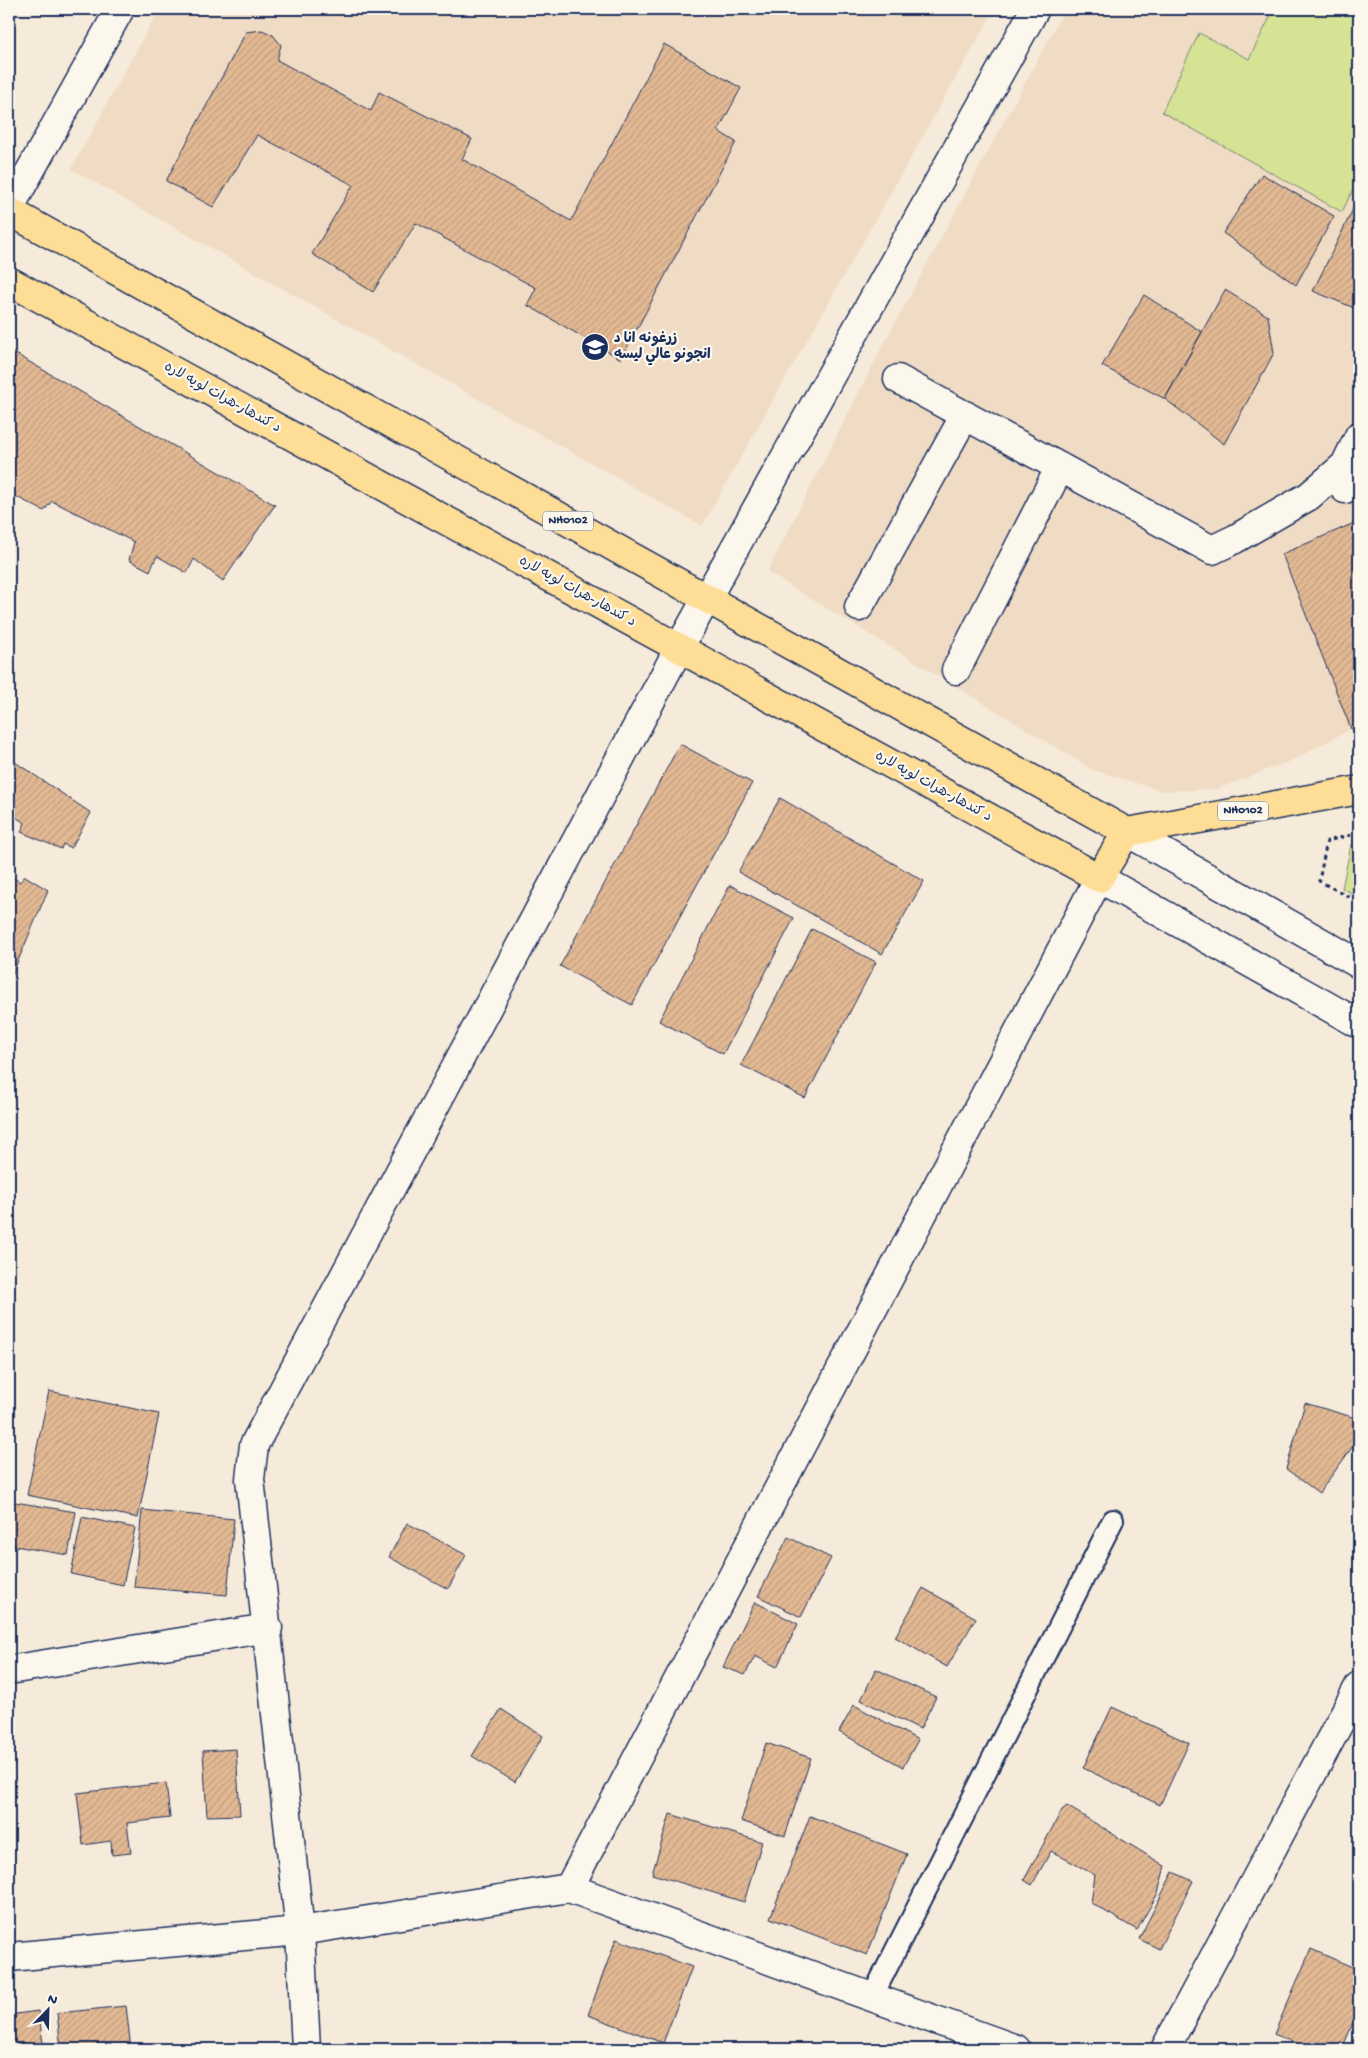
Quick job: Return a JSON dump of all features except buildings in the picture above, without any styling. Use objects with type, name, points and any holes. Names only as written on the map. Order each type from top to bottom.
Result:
[{"type":"highway","name":"NH0102","points":[[9,210],[1127,832],[1359,790]]},
{"type":"highway","name":"د کندهار-هرات لويه لاره","points":[[9,282],[1099,878]]},
{"type":"highway","points":[[1099,878],[1127,832]]},
{"type":"street","points":[[9,210],[120,9]]},
{"type":"street","points":[[306,2049],[300,1931],[268,1628],[250,1479],[254,1444],[679,648],[1035,9]]},
{"type":"street","points":[[898,379],[1212,550],[1309,496],[1345,465],[1359,436]]},
{"type":"street","points":[[859,607],[965,415]]},
{"type":"street","points":[[956,670],[1060,467]]},
{"type":"street","points":[[1127,832],[1359,964]]},
{"type":"street","points":[[570,1888],[1099,878],[1359,1024]]},
{"type":"street","points":[[9,1670],[268,1628]]},
{"type":"street","points":[[1165,2049],[1359,1686]]},
{"type":"street","points":[[9,1957],[300,1931],[570,1888],[1016,2049]]},
{"type":"lane","points":[[872,1997],[1112,1520]]},
{"type":"path","points":[[1359,833],[1327,841],[1319,880],[1359,902]]},
{"type":"shaded area","name":"زرغونه انا د انجونو عالي لیسه","points":[[159,9],[995,9],[702,526],[71,169]]},
{"type":"shaded area","points":[[1065,9],[1359,9],[1359,521],[1282,554],[1351,729],[1293,760],[1217,789],[1162,791],[1093,770],[767,572],[882,347]]},
{"type":"green space","points":[[1274,9],[1359,9],[1359,177],[1342,212],[1162,112],[1199,33],[1249,59]]},
{"type":"green space","points":[[1359,842],[1359,897],[1342,888],[1351,845]]},
{"type":"place","name":"زرغونه انا د انجونو عالي لیسه","points":[[595,347]]}]
